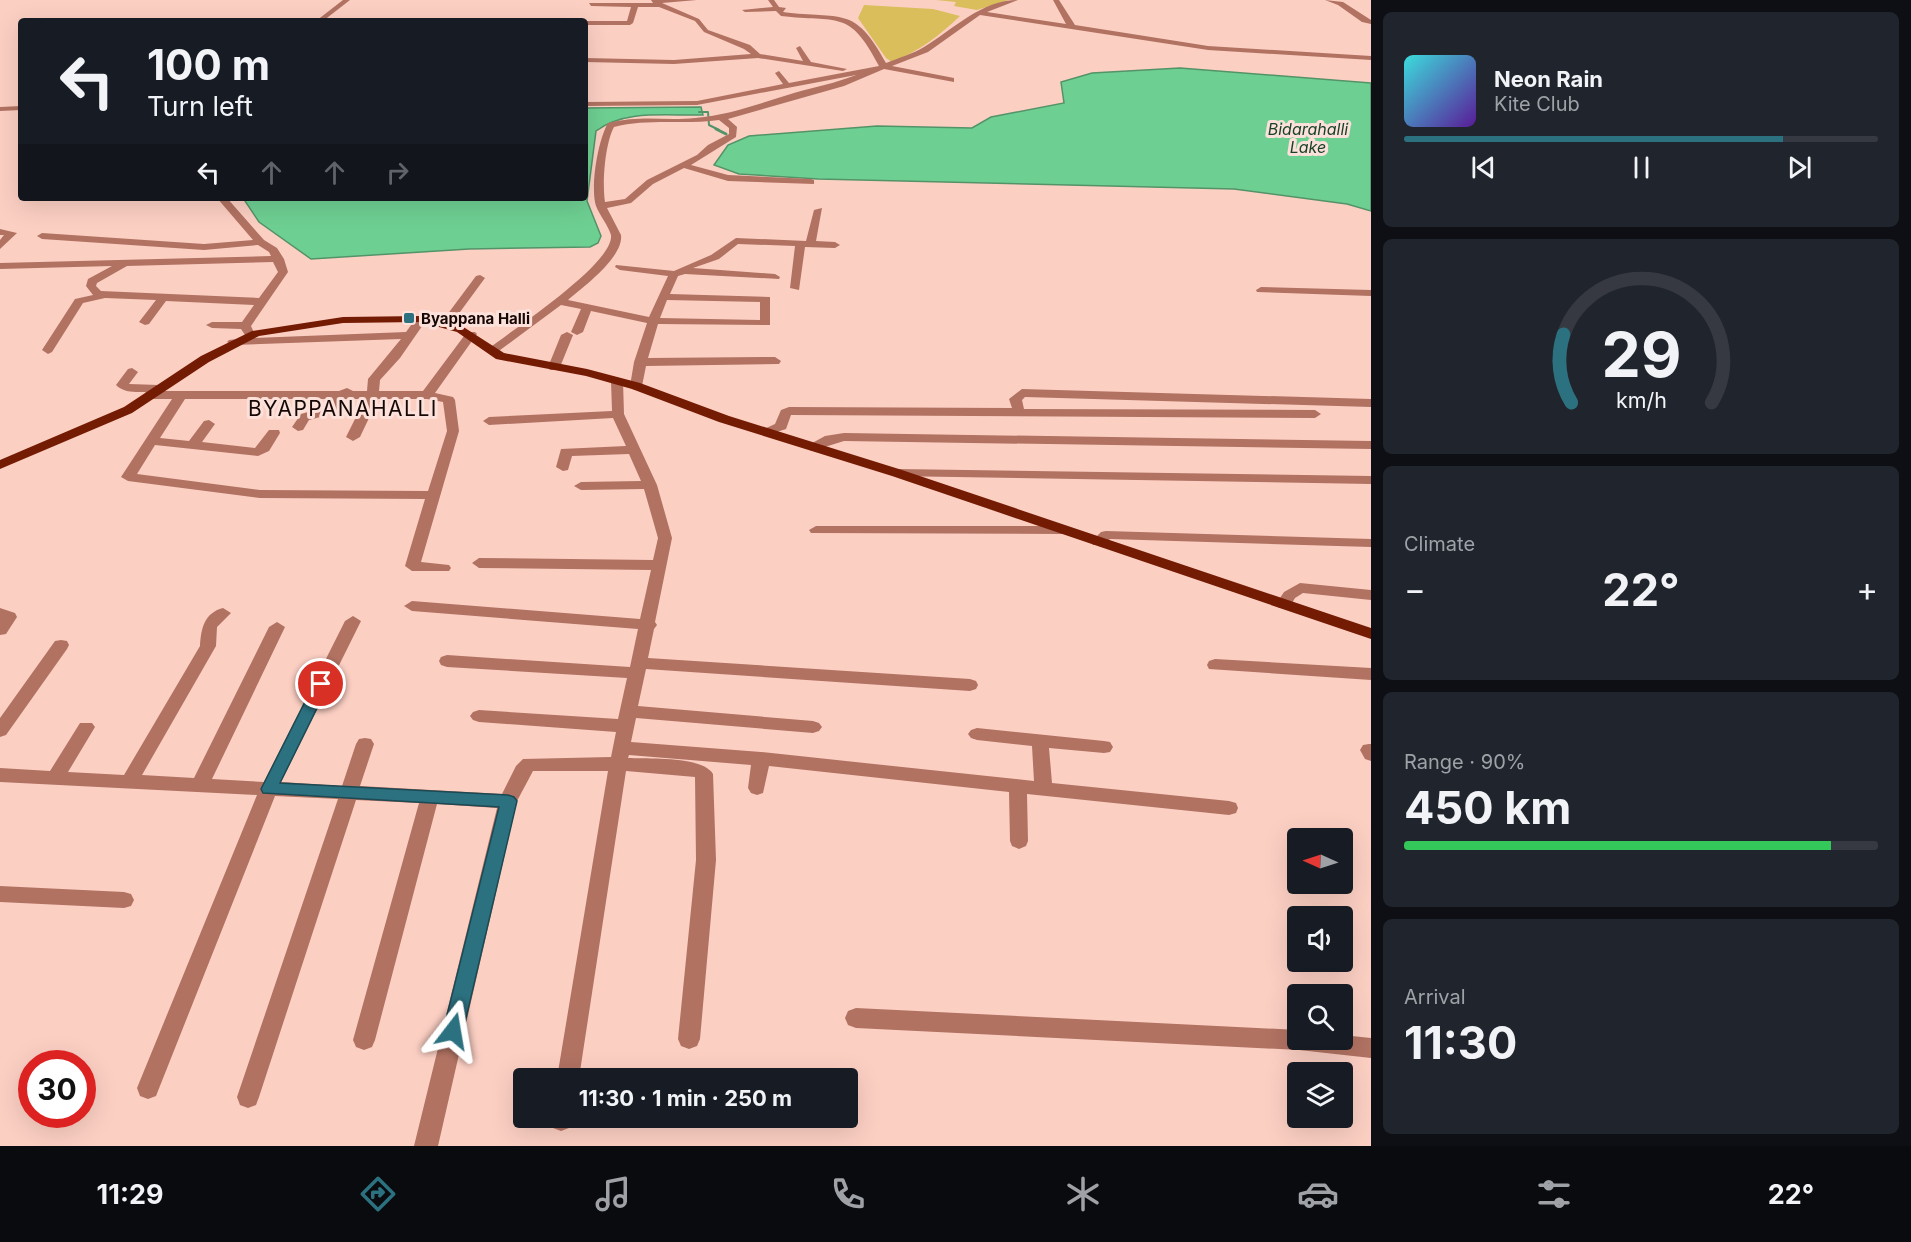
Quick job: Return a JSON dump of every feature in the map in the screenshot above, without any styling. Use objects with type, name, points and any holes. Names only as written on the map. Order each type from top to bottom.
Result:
[{"type":"main road","points":[[0,465],[112,417],[247,331],[371,318],[421,319],[471,334],[492,351],[506,358],[636,387],[764,432],[897,473],[1371,634]]},
{"type":"street","points":[[323,18],[347,0]]},
{"type":"street","points":[[591,4],[634,5],[693,0]]},
{"type":"street","points":[[771,0],[776,9],[784,15],[843,16],[856,20],[873,41],[881,68]]},
{"type":"street","points":[[492,351],[590,276],[617,243],[616,234],[601,206],[599,197],[606,134],[609,127],[630,120],[722,118],[798,94],[841,84],[925,50],[978,13],[1016,0]]},
{"type":"street","points":[[1056,0],[1072,24],[1066,27]]},
{"type":"street","points":[[1328,0],[1341,2],[1359,19],[1371,22]]},
{"type":"street","points":[[657,2],[697,20],[706,31],[747,47],[758,56]]},
{"type":"street","points":[[588,23],[630,23],[634,5]]},
{"type":"street","points":[[745,10],[812,8]]},
{"type":"street","points":[[978,13],[1208,48],[1371,58]]},
{"type":"street","points":[[613,14],[633,14]]},
{"type":"street","points":[[800,48],[809,65]]},
{"type":"street","points":[[588,60],[674,62],[758,56],[809,65],[858,70]]},
{"type":"street","points":[[588,104],[697,103],[858,70],[881,68],[951,80]]},
{"type":"street","points":[[779,73],[787,85]]},
{"type":"street","points":[[0,109],[18,108]]},
{"type":"street","points":[[601,206],[628,201],[650,182],[733,135],[733,127],[722,118]]},
{"type":"street","points":[[682,165],[728,178],[811,182]]},
{"type":"street","points":[[212,325],[247,331],[283,272],[273,250],[260,242],[225,201]]},
{"type":"street","points":[[795,288],[805,244],[819,210]]},
{"type":"street","points":[[0,232],[12,232],[0,246]]},
{"type":"street","points":[[42,236],[204,247],[260,242]]},
{"type":"street","points":[[636,387],[640,362],[652,321],[663,297],[679,273],[687,267],[715,257],[736,241],[835,245]]},
{"type":"street","points":[[0,266],[279,259]]},
{"type":"street","points":[[100,296],[91,286],[92,281],[126,264]]},
{"type":"street","points":[[620,267],[679,273],[775,277]]},
{"type":"street","points":[[445,325],[480,278]]},
{"type":"street","points":[[1261,290],[1371,293]]},
{"type":"street","points":[[48,350],[79,301],[100,296],[264,302]]},
{"type":"street","points":[[559,301],[652,321],[766,323],[765,299],[663,297]]},
{"type":"street","points":[[145,322],[162,299]]},
{"type":"street","points":[[554,367],[587,307]]},
{"type":"street","points":[[298,427],[305,417],[331,410],[340,396],[374,379],[421,319]]},
{"type":"street","points":[[427,395],[471,334]]},
{"type":"street","points":[[233,342],[410,335]]},
{"type":"street","points":[[640,362],[775,362]]},
{"type":"street","points":[[132,372],[122,385],[128,388],[181,395],[427,395],[449,400],[454,426],[412,566],[444,568]]},
{"type":"street","points":[[353,437],[373,396],[374,379]]},
{"type":"street","points":[[570,1068],[620,756],[649,625],[665,538],[650,485],[618,414],[617,381]]},
{"type":"street","points":[[1019,411],[1015,399],[1022,393],[1371,403]]},
{"type":"street","points":[[181,395],[128,477],[260,494],[435,495]]},
{"type":"street","points":[[764,432],[781,426],[789,411],[1315,414]]},
{"type":"street","points":[[489,421],[618,414]]},
{"type":"street","points":[[192,445],[209,424]]},
{"type":"street","points":[[151,441],[258,452],[264,448],[274,433]]},
{"type":"street","points":[[812,447],[830,439],[844,437],[1371,445]]},
{"type":"street","points":[[563,467],[566,452],[634,450]]},
{"type":"street","points":[[897,473],[1371,480]]},
{"type":"street","points":[[581,486],[650,485]]},
{"type":"street","points":[[816,530],[1062,530]]},
{"type":"street","points":[[1098,542],[1106,535],[1371,543]]},
{"type":"street","points":[[479,563],[661,565]]},
{"type":"street","points":[[1284,604],[1289,595],[1300,588],[1371,596]]},
{"type":"street","points":[[412,606],[649,625]]},
{"type":"street","points":[[0,613],[9,616],[0,630]]},
{"type":"street","points":[[129,782],[208,646],[207,628],[223,613]]},
{"type":"street","points":[[148,1088],[269,789],[353,621]]},
{"type":"street","points":[[200,785],[278,627]]},
{"type":"street","points":[[0,731],[61,645]]},
{"type":"street","points":[[447,661],[639,668],[970,685]]},
{"type":"street","points":[[1215,665],[1371,674]]},
{"type":"street","points":[[479,716],[627,719],[813,727]]},
{"type":"street","points":[[55,778],[86,727]]},
{"type":"street","points":[[977,734],[1104,747]]},
{"type":"street","points":[[1040,741],[1043,788]]},
{"type":"street","points":[[248,1097],[365,744]]},
{"type":"street","points":[[426,1146],[508,801],[522,771],[529,764],[620,756],[678,760],[761,759],[1229,807]]},
{"type":"street","points":[[757,788],[761,759]]},
{"type":"street","points":[[678,760],[701,770],[705,778],[706,860],[689,1039]]},
{"type":"street","points":[[0,775],[508,801]]},
{"type":"street","points":[[1018,786],[1018,841]]},
{"type":"street","points":[[364,1040],[430,797]]},
{"type":"street","points":[[0,894],[124,900]]},
{"type":"street","points":[[856,1018],[1299,1040],[1371,1048]]},
{"type":"shaded area","points":[[936,0],[1009,0],[977,10],[954,6],[956,2]]},
{"type":"shaded area","points":[[864,5],[933,9],[960,16],[928,42],[892,62],[886,58],[858,18]]},
{"type":"water","name":"Bidarahalli Lake","points":[[1180,68],[1371,83],[1371,211],[1347,204],[1234,189],[818,179],[739,174],[714,165],[728,145],[749,136],[877,126],[972,128],[991,117],[1064,103],[1061,82],[1092,73]]},
{"type":"water","points":[[701,107],[703,115],[633,117],[620,119],[596,131],[588,193],[588,108]]},
{"type":"water","points":[[245,201],[587,201],[601,236],[598,243],[590,247],[469,249],[311,259],[259,222]]},
{"type":"waterway","points":[[699,112],[708,112],[709,125],[719,130]]},
{"type":"waterway","points":[[716,129],[726,134]]},
{"type":"place","name":"Byappana Halli","points":[[409,318]]},
{"type":"district","name":"BYAPPANAHALLI","points":[[343,408]]},
{"type":"route","points":[[321,684],[269,789],[508,801],[453,1031]]}]
